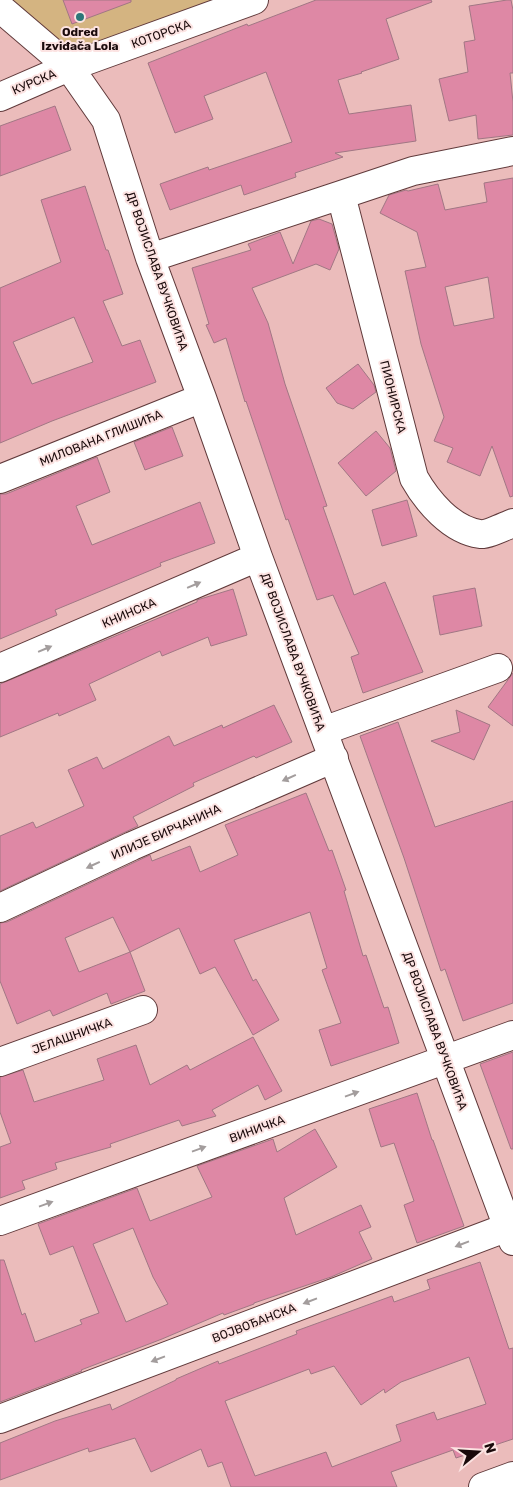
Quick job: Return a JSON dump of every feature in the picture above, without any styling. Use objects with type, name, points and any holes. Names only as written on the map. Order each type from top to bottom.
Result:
[{"type":"street","name":"КОТОРСКА","points":[[69,67],[254,0]]},
{"type":"street","name":"ДР ВОЈИСЛАВА ВУЧКОВИЋА","points":[[0,8],[69,67],[106,120],[150,258],[202,398],[258,558],[510,1234]]},
{"type":"street","name":"КУРСКА","points":[[0,97],[69,67]]},
{"type":"street","points":[[150,258],[413,171],[513,151]]},
{"type":"street","name":"ПИОНИРСКА","points":[[341,195],[414,478],[436,508],[446,518],[460,527],[481,534],[513,523]]},
{"type":"street","name":"МИЛОВАНА ГЛИШИЋА","points":[[0,479],[202,398]]},
{"type":"street","name":"КНИНСКА","points":[[0,668],[258,558]]},
{"type":"street","points":[[323,731],[498,668]]},
{"type":"street","name":"ИЛИЈЕ БИРЧАНИНА","points":[[0,908],[132,846],[334,758]]},
{"type":"street","name":"ЈЕЛАШНИЧКА","points":[[0,1062],[143,1010]]},
{"type":"street","name":"ВИНИЧКА","points":[[0,1221],[513,1036]]},
{"type":"street","name":"ВОЈВОЂАНСКА","points":[[0,1419],[510,1234]]},
{"type":"street","points":[[483,1487],[513,1476]]},
{"type":"shaded area","points":[[4,0],[240,0],[76,65]]},
{"type":"building","name":"Odred Izviđača Lola","points":[[63,0],[131,0],[131,2],[72,24]]},
{"type":"building","points":[[316,0],[431,0],[432,2],[386,19],[399,59],[338,80],[349,114],[411,105],[416,141],[335,153],[343,157],[295,173],[296,177],[244,195],[241,185],[170,210],[160,184],[208,167],[209,170],[292,142],[266,72],[204,96],[213,119],[175,133],[148,63],[247,24],[248,26]]},
{"type":"building","points":[[511,0],[513,10],[513,73],[510,73],[513,102],[513,135],[478,139],[476,115],[449,121],[439,79],[468,72],[464,42],[475,40],[469,6]]},
{"type":"building","points":[[55,106],[71,150],[0,176],[0,126]]},
{"type":"building","points":[[513,178],[513,496],[510,497],[492,446],[480,476],[447,462],[453,448],[434,441],[444,417],[421,344],[405,271],[426,267],[417,232],[380,213],[389,195],[438,184],[445,210],[487,202],[484,183]],"holes":[[[488,277],[494,318],[454,326],[445,287]]]},
{"type":"building","points":[[85,186],[123,294],[103,301],[122,346],[140,340],[156,382],[52,421],[0,443],[0,288],[61,262],[41,200]],"holes":[[[74,317],[93,362],[32,384],[13,342]]]},
{"type":"building","points":[[319,219],[332,224],[339,249],[330,270],[316,264],[252,288],[268,323],[285,384],[327,506],[323,507],[354,595],[385,582],[423,672],[363,693],[351,657],[359,654],[333,595],[317,600],[288,519],[286,520],[245,402],[226,338],[214,343],[206,325],[209,324],[192,268],[251,250],[248,244],[280,232],[293,264],[311,221]]},
{"type":"building","points":[[358,364],[374,385],[376,392],[353,409],[337,403],[326,388]]},
{"type":"building","points":[[172,427],[183,456],[145,470],[134,442]]},
{"type":"building","points":[[376,431],[390,448],[396,471],[366,496],[338,463]]},
{"type":"building","points":[[97,457],[110,492],[76,506],[92,545],[200,502],[215,543],[160,563],[161,566],[55,610],[57,615],[0,639],[0,494],[6,494]]},
{"type":"building","points":[[407,500],[417,536],[382,546],[372,510]]},
{"type":"building","points":[[475,588],[482,626],[440,635],[433,596]]},
{"type":"building","points":[[233,589],[247,635],[211,646],[208,637],[162,656],[160,651],[89,684],[96,700],[59,716],[58,713],[0,737],[0,684],[197,602],[197,600]]},
{"type":"building","points":[[513,673],[513,726],[488,707]]},
{"type":"building","points":[[274,705],[292,742],[256,758],[254,756],[193,783],[194,786],[133,817],[138,826],[0,891],[0,836],[33,822],[36,828],[84,806],[68,770],[97,757],[103,769],[169,736],[174,746],[222,725],[223,728]]},
{"type":"building","points":[[456,710],[490,725],[474,760],[431,741],[460,732]]},
{"type":"building","points":[[398,722],[435,827],[513,801],[513,1003],[463,1021],[445,969],[441,971],[404,858],[360,736]]},
{"type":"building","points":[[306,793],[329,851],[332,850],[346,890],[344,891],[363,956],[366,955],[384,1008],[388,1007],[399,1043],[331,1066],[319,1030],[341,1023],[322,970],[327,968],[310,912],[234,940],[253,981],[256,979],[279,1020],[253,1035],[215,967],[200,974],[179,928],[130,952],[145,991],[111,1004],[107,993],[53,1016],[50,1010],[17,1024],[0,981],[0,923],[7,922],[150,855],[152,861],[190,846],[200,872],[238,855],[225,825]],"holes":[[[113,917],[130,952],[79,972],[65,938]]]},
{"type":"building","points":[[253,1037],[282,1091],[265,1100],[258,1085],[212,1110],[216,1116],[182,1126],[179,1120],[110,1144],[111,1147],[55,1163],[57,1169],[22,1181],[25,1189],[0,1198],[0,1147],[11,1143],[0,1112],[0,1077],[23,1070],[34,1102],[104,1080],[97,1059],[136,1045],[150,1085],[187,1065],[190,1070]]},
{"type":"building","points":[[513,1052],[513,1149],[511,1149],[480,1064]]},
{"type":"building","points":[[417,1093],[432,1140],[464,1226],[417,1243],[404,1205],[414,1201],[394,1143],[381,1147],[369,1109]]},
{"type":"building","points":[[315,1129],[337,1167],[284,1198],[296,1235],[361,1205],[371,1227],[359,1232],[372,1259],[331,1277],[224,1315],[223,1313],[82,1371],[0,1402],[0,1260],[4,1260],[22,1315],[25,1313],[35,1342],[82,1324],[80,1320],[99,1313],[73,1246],[50,1255],[38,1224],[137,1188],[150,1221],[212,1197],[197,1166],[273,1139],[277,1152]],"holes":[[[133,1228],[153,1277],[168,1304],[126,1322],[93,1244]]]},
{"type":"building","points":[[480,1262],[509,1349],[513,1348],[513,1439],[456,1458],[453,1450],[391,1472],[397,1487],[231,1487],[222,1462],[208,1467],[201,1449],[151,1472],[135,1438],[89,1452],[88,1448],[0,1480],[0,1443],[55,1421],[110,1404],[112,1410],[176,1379],[218,1361],[219,1364],[297,1334],[296,1331],[392,1296],[394,1302],[430,1289],[427,1280]],"holes":[[[469,1357],[486,1404],[437,1420],[434,1412],[396,1425],[401,1441],[332,1467],[326,1452],[255,1476],[225,1401],[309,1369],[311,1374],[334,1366],[361,1405],[384,1389],[385,1393],[401,1382]]]},
{"type":"place","name":"Odred Izviđača Lola","points":[[80,17]]}]
